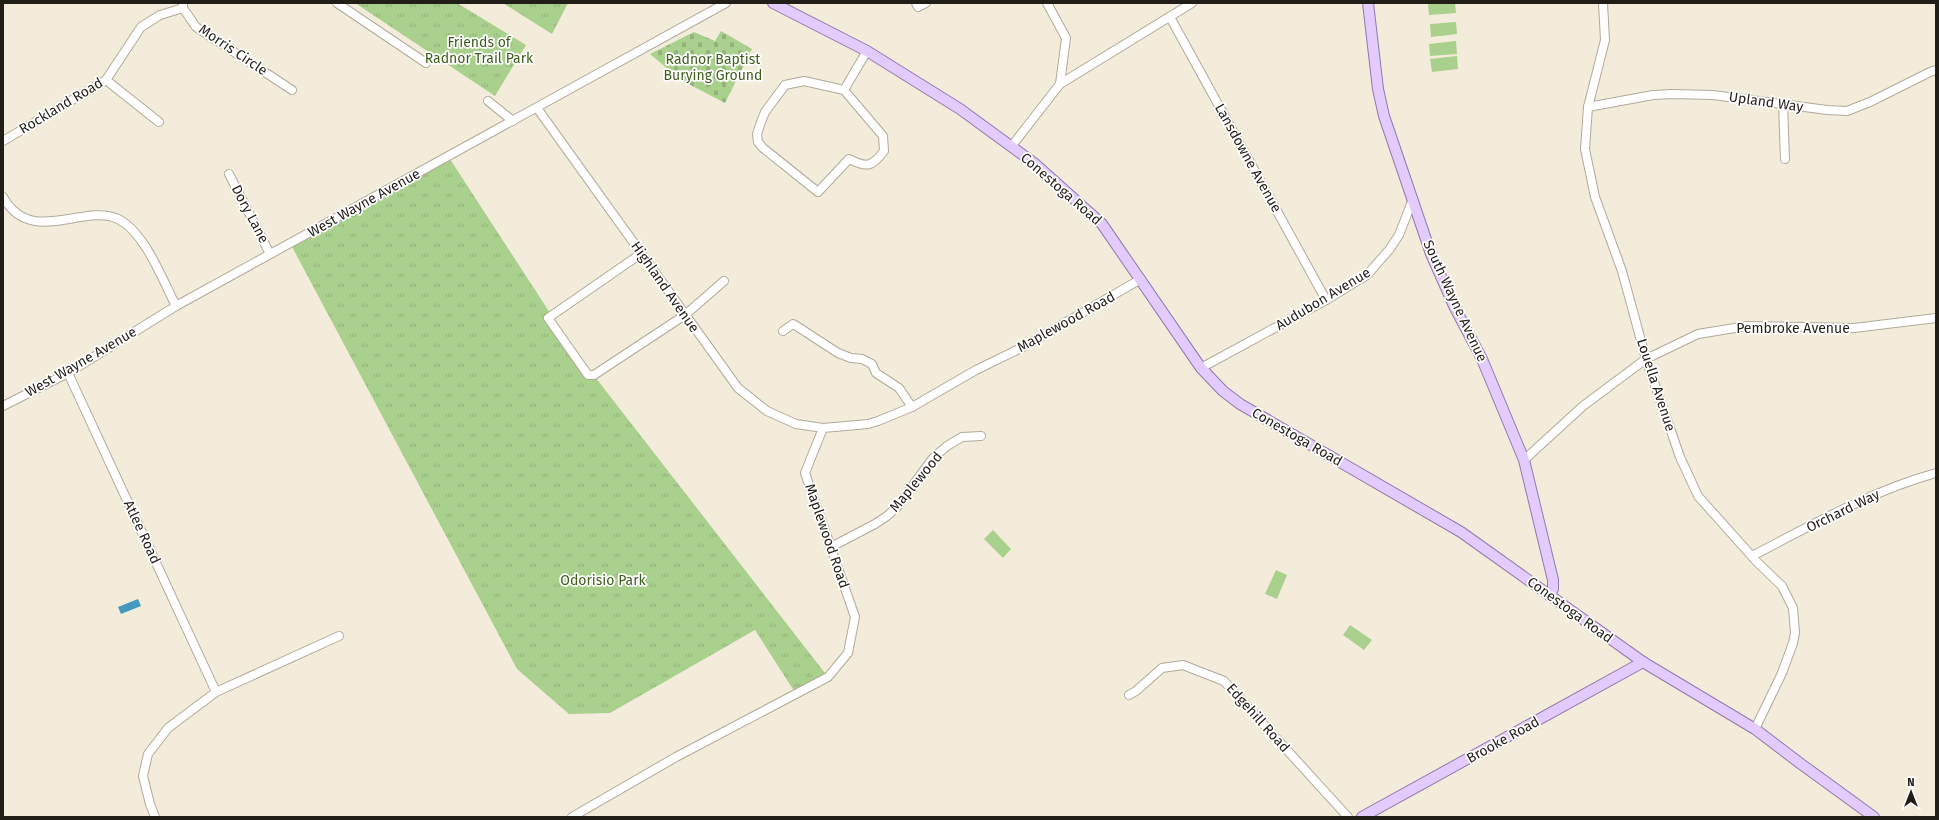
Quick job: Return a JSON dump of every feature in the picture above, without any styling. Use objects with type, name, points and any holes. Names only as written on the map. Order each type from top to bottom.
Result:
[{"type":"main road","name":"Conestoga Road","points":[[773,3],[867,51],[960,109],[1034,163],[1093,215],[1111,236],[1201,368],[1223,391],[1240,404],[1461,532],[1643,662],[1755,729],[1874,817]]},
{"type":"main road","name":"South Wayne Avenue","points":[[1368,3],[1380,103],[1431,254],[1455,308],[1482,359],[1524,460],[1553,580],[1553,589],[1550,596]]},
{"type":"main road","name":"Brooke Road","points":[[1362,817],[1643,662]]},
{"type":"street","points":[[337,3],[426,63]]},
{"type":"street","name":"West Wayne Avenue","points":[[3,406],[68,373],[176,306],[726,3]]},
{"type":"street","points":[[916,3],[918,7],[926,3]]},
{"type":"street","points":[[1048,3],[1066,38],[1060,84]]},
{"type":"street","points":[[1011,147],[1060,84],[1192,3]]},
{"type":"street","name":"Louella Avenue","points":[[1603,3],[1605,40],[1588,107],[1585,149],[1595,197],[1622,271],[1646,359],[1680,457],[1698,496],[1752,556],[1782,586],[1793,608],[1795,627],[1793,643],[1782,672],[1755,729]]},
{"type":"street","name":"Rockland Road","points":[[3,141],[106,80],[141,27],[160,15],[183,5]]},
{"type":"street","name":"Morris Circle","points":[[183,5],[196,27],[292,90]]},
{"type":"street","name":"Lansdowne Avenue","points":[[1170,17],[1326,300]]},
{"type":"street","points":[[844,90],[867,51]]},
{"type":"street","name":"Upland Way","points":[[1588,107],[1636,97],[1672,94],[1713,95],[1783,105],[1848,111],[1936,70]]},
{"type":"street","points":[[106,80],[159,122]]},
{"type":"street","points":[[804,81],[844,90],[883,136],[884,151],[868,165],[862,166],[849,159],[818,192],[762,148],[758,142],[757,134],[765,112],[785,85],[804,81]]},
{"type":"street","points":[[488,101],[513,121]]},
{"type":"street","points":[[1783,105],[1785,159]]},
{"type":"street","name":"Highland Avenue","points":[[537,108],[738,388],[766,411],[796,424],[823,428]]},
{"type":"street","name":"Dory Lane","points":[[229,174],[270,254]]},
{"type":"street","points":[[3,197],[6,203],[20,216],[37,222],[55,222],[100,216],[118,219],[132,230],[142,241],[176,306]]},
{"type":"street","name":"Audubon Avenue","points":[[1201,368],[1326,300],[1367,275],[1379,264],[1399,235],[1413,199]]},
{"type":"street","points":[[642,254],[548,318],[588,375],[594,376],[685,315],[724,282]]},
{"type":"street","name":"Maplewood Road","points":[[572,817],[676,757],[828,677],[848,653],[855,618],[805,473],[823,428],[848,427],[873,423],[912,407],[976,370],[1024,347],[1141,279]]},
{"type":"street","name":"Pembroke Avenue","points":[[1524,460],[1583,406],[1646,359],[1698,334],[1747,326],[1854,328],[1936,318]]},
{"type":"street","points":[[783,331],[793,324],[838,353],[851,358],[862,359],[872,364],[876,373],[899,388],[912,407]]},
{"type":"street","name":"Atlee Road","points":[[68,373],[216,692]]},
{"type":"street","name":"Maplewood","points":[[831,547],[887,516],[896,507],[933,458],[947,446],[962,437],[981,436]]},
{"type":"street","name":"Orchard Way","points":[[1752,556],[1860,501],[1910,480],[1936,473]]},
{"type":"street","points":[[155,817],[143,776],[148,754],[168,728],[216,692],[340,636]]},
{"type":"street","name":"Edgehill Road","points":[[1129,695],[1136,691],[1162,668],[1183,665],[1224,681],[1348,817]]},
{"type":"green space","name":"Friends of Radnor Trail Park","points":[[355,3],[457,3],[526,45],[495,96]]},
{"type":"green space","points":[[503,3],[568,3],[552,34]]},
{"type":"green space","points":[[1428,3],[1455,3],[1456,13],[1429,15]]},
{"type":"green space","points":[[1456,22],[1457,34],[1431,37],[1430,24]]},
{"type":"green space","name":"Radnor Baptist Burying Ground","points":[[721,31],[752,49],[725,103],[681,80],[650,54],[694,32],[715,41]]},
{"type":"green space","points":[[1456,41],[1457,54],[1430,56],[1429,44]]},
{"type":"green space","points":[[1457,56],[1458,69],[1432,72],[1430,59]]},
{"type":"green space","name":"Odorisio Park","points":[[448,156],[552,316],[592,373],[828,677],[796,694],[755,630],[610,713],[569,714],[517,669],[290,243]]},
{"type":"green space","points":[[993,530],[1011,549],[1003,558],[984,539]]},
{"type":"green space","points":[[1276,570],[1287,575],[1277,599],[1265,594]]},
{"type":"green space","points":[[1350,625],[1372,640],[1364,650],[1343,635]]},
{"type":"water","points":[[138,599],[141,606],[121,614],[118,607]]}]
